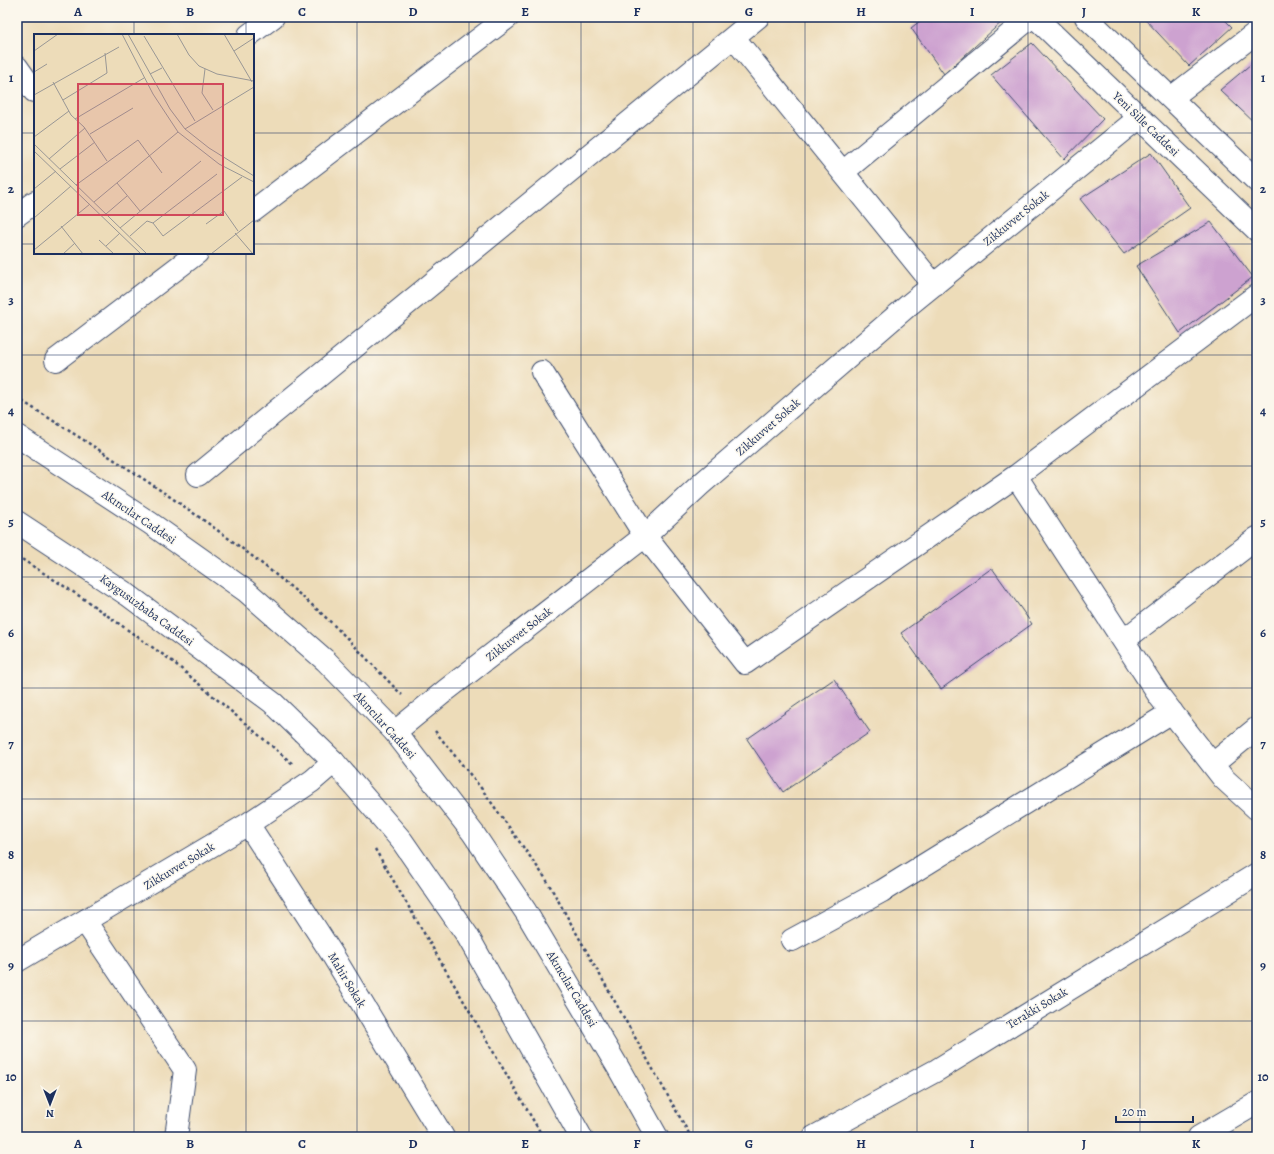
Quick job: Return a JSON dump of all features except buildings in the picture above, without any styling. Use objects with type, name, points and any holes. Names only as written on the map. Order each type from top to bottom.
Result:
[{"type":"street","points":[[251,34],[273,17]]},
{"type":"street","points":[[254,209],[508,17]]},
{"type":"street","points":[[198,475],[758,17]]},
{"type":"street","points":[[843,172],[1031,17]]},
{"type":"street","name":"Yeni Sille Caddesi","points":[[1035,17],[1257,230]]},
{"type":"street","points":[[1086,17],[1257,181]]},
{"type":"street","points":[[1171,98],[1257,32]]},
{"type":"street","points":[[734,38],[934,285]]},
{"type":"street","points":[[17,67],[34,91]]},
{"type":"street","name":"Zikkuvvet Sokak","points":[[395,732],[445,691],[645,536],[718,470],[934,285],[1139,118]]},
{"type":"street","points":[[17,215],[34,203]]},
{"type":"street","points":[[56,360],[196,254]]},
{"type":"street","points":[[542,372],[645,536],[745,663],[1016,476],[1257,295]]},
{"type":"street","name":"Akıncılar Caddesi","points":[[17,436],[150,523],[246,591],[326,661],[395,732],[473,833],[526,912],[619,1069],[657,1137]]},
{"type":"street","points":[[1016,476],[1172,712],[1223,778],[1257,809]]},
{"type":"street","name":"Kaygusuzbaba Caddesi","points":[[17,522],[128,595],[273,703],[334,762]]},
{"type":"street","points":[[1124,640],[1257,538]]},
{"type":"street","points":[[792,940],[882,891],[1172,712]]},
{"type":"street","points":[[1213,764],[1257,728]]},
{"type":"street","points":[[334,762],[402,841],[467,935],[581,1137]]},
{"type":"street","name":"Zikkuvvet Sokak","points":[[17,960],[248,824],[312,781],[334,762]]},
{"type":"street","name":"Mahir Sokak","points":[[248,824],[332,954],[443,1137]]},
{"type":"street","name":"Terakki Sokak","points":[[814,1137],[937,1070],[1257,874]]},
{"type":"street","points":[[85,921],[185,1070],[176,1137]]},
{"type":"street","points":[[1199,1137],[1257,1103]]},
{"type":"path","points":[[17,556],[81,597],[172,660],[312,781]]},
{"type":"path","points":[[371,843],[543,1137]]}]
